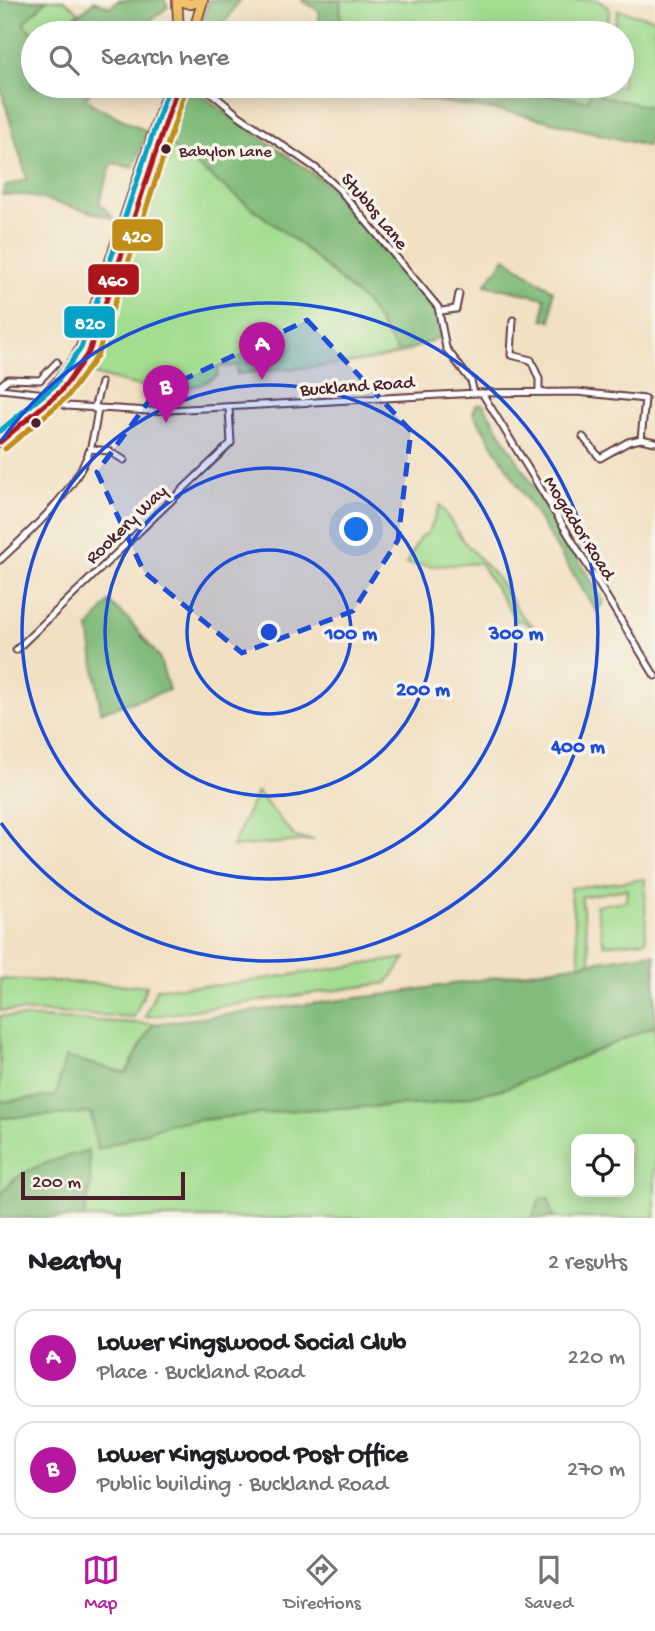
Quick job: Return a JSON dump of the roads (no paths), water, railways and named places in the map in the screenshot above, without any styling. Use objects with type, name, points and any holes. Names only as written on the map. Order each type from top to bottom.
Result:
[{"type":"highway","points":[[179,21],[178,0],[191,4],[201,0]]},
{"type":"highway","points":[[196,21],[201,0]]},
{"type":"highway","points":[[0,442],[83,364],[96,335],[171,98]]},
{"type":"highway","points":[[0,432],[50,396]]},
{"type":"street","name":"Stubbs Lane","points":[[217,98],[330,179],[441,312]]},
{"type":"street","points":[[459,294],[456,309],[441,312],[446,348],[471,380],[474,393]]},
{"type":"street","points":[[513,320],[511,355],[531,359],[539,379],[539,392]]},
{"type":"street","points":[[0,387],[8,380],[40,380],[57,362]]},
{"type":"street","points":[[0,560],[39,524],[90,449],[101,383]]},
{"type":"street","name":"Buckland Road","points":[[0,387],[50,396],[58,404],[96,409],[150,411],[474,393],[577,392],[645,399],[641,439]]},
{"type":"street","points":[[26,390],[29,410]]},
{"type":"street","name":"Mogador Road","points":[[482,393],[655,676]]},
{"type":"street","name":"Rookery Way","points":[[16,650],[231,443],[229,408]]},
{"type":"street","points":[[583,437],[600,458],[628,442],[641,439],[655,442]]},
{"type":"street","points":[[90,449],[109,451],[124,460]]},
{"type":"place","name":"Babylon Lane","points":[[166,149]]},
{"type":"place","name":"Lower Kingswood Social Club","points":[[262,380]]},
{"type":"place","name":"Lower Kingswood Post Office","points":[[166,423]]}]
